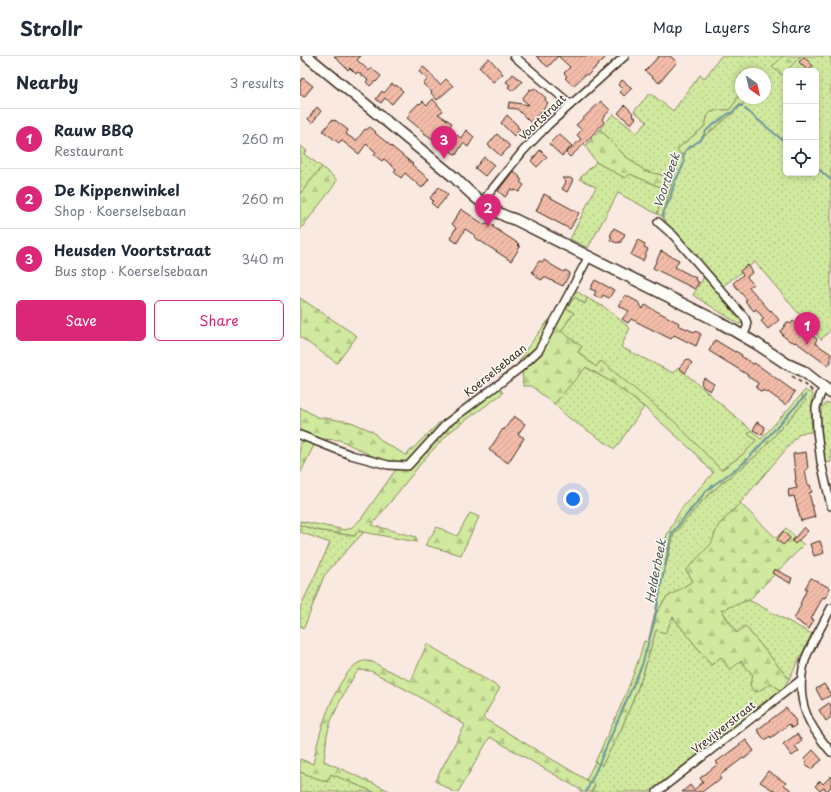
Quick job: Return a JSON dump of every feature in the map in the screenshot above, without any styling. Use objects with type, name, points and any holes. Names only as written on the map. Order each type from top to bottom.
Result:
[{"type":"street","points":[[307,56],[454,177],[466,190],[484,200],[500,214],[516,220],[589,256],[743,335],[787,364],[798,376],[825,392],[831,400]]},
{"type":"street","points":[[514,56],[570,104]]},
{"type":"street","name":"Voortstraat","points":[[484,200],[523,151],[548,124],[625,56]]},
{"type":"street","points":[[658,222],[674,236],[745,318],[748,327],[743,335]]},
{"type":"street","name":"Koerselsebaan","points":[[300,435],[351,455],[388,465],[408,466],[447,423],[520,368],[539,350],[589,256]]},
{"type":"street","points":[[825,392],[816,407],[817,431],[821,462],[831,506]]},
{"type":"street","points":[[831,608],[807,656],[802,679],[802,690],[806,713],[810,723],[831,752]]},
{"type":"street","name":"Vrevijverstraat","points":[[657,792],[802,679]]},
{"type":"green space","points":[[721,56],[783,56],[773,67],[782,75],[783,74],[783,176],[819,176],[819,68],[789,68],[801,56],[831,56],[831,329],[821,340],[755,262],[723,286],[662,216],[673,178],[645,171],[624,155],[600,129],[613,114],[637,133],[647,122],[634,111],[650,93],[673,111],[700,75],[704,79]],"holes":[[[735,68],[771,68],[771,104],[743,104],[681,154],[677,149],[704,127],[707,117],[718,110],[729,110],[735,103]]]},
{"type":"green space","points":[[783,56],[801,56],[789,68],[783,68],[782,75],[772,67]]},
{"type":"green space","points":[[735,103],[743,104],[681,155],[677,149],[704,127],[710,113],[716,110],[729,110]]},
{"type":"green space","points":[[600,129],[624,155],[645,171],[673,178],[662,216],[657,214],[665,189],[630,174],[625,178],[596,162],[585,146]]},
{"type":"green space","points":[[300,145],[307,151],[304,154],[322,167],[300,194]]},
{"type":"green space","points":[[596,162],[625,178],[630,174],[665,189],[657,214],[618,193],[588,248],[570,239],[596,187],[579,179]]},
{"type":"green space","points":[[322,167],[337,180],[300,230],[300,194]]},
{"type":"green space","points":[[705,275],[742,318],[742,323],[739,324],[693,295]]},
{"type":"green space","points":[[573,289],[587,298],[585,304],[575,297],[566,308],[574,313],[561,331],[582,347],[578,352],[596,367],[601,361],[676,423],[721,470],[744,453],[756,440],[748,434],[751,430],[761,439],[801,395],[806,400],[759,453],[703,500],[674,534],[661,585],[655,583],[667,535],[681,509],[713,473],[694,452],[644,407],[613,383],[586,367],[554,404],[531,386],[523,386],[522,365],[515,370],[525,351],[547,322],[556,315]]},
{"type":"green space","points":[[575,297],[584,304],[587,298],[604,307],[630,328],[621,347],[673,373],[678,367],[751,430],[748,434],[756,440],[749,449],[721,470],[601,361],[596,367],[578,352],[581,347],[561,331],[573,313],[566,309]]},
{"type":"green space","points":[[300,298],[357,336],[337,363],[300,337]]},
{"type":"green space","points":[[585,367],[613,383],[644,407],[615,449],[569,418],[554,404]]},
{"type":"green space","points":[[496,383],[503,393],[451,431],[426,457],[372,525],[416,537],[417,542],[357,531],[355,536],[316,530],[300,525],[300,521],[345,530],[351,528],[361,519],[397,468],[340,440],[317,439],[300,474],[300,407],[317,417],[351,422],[372,431],[383,442],[406,455],[439,423]]},
{"type":"green space","points":[[805,390],[809,393],[811,390],[813,395],[811,413],[812,432],[800,433],[740,503],[718,526],[712,544],[686,570],[693,581],[666,598],[654,617],[674,534],[703,500],[759,453],[806,400],[801,395]]},
{"type":"green space","points":[[826,403],[831,404],[831,462],[825,463],[820,414],[821,409]]},
{"type":"green space","points":[[740,503],[776,538],[786,528],[804,545],[749,600],[721,610],[737,633],[745,626],[789,679],[785,686],[780,690],[771,683],[757,692],[753,691],[750,685],[753,675],[741,661],[730,670],[721,657],[711,665],[673,617],[665,633],[656,630],[642,677],[621,730],[602,765],[595,762],[616,718],[644,641],[648,642],[654,617],[666,598],[693,581],[686,570],[711,544],[718,526]]},
{"type":"green space","points":[[470,513],[479,517],[461,555],[425,545],[437,527],[457,536]]},
{"type":"green space","points":[[300,525],[316,530],[354,536],[357,531],[364,532],[324,576],[304,628],[300,626],[300,608],[330,543],[300,532]]},
{"type":"green space","points":[[749,600],[812,634],[789,679],[745,626],[737,633],[721,609]]},
{"type":"green space","points":[[673,617],[711,665],[721,657],[741,661],[753,675],[750,685],[757,692],[771,683],[780,690],[650,792],[591,792],[595,785],[586,780],[595,762],[602,765],[621,730],[642,677],[656,630]]},
{"type":"green space","points":[[427,644],[500,688],[483,718],[595,785],[591,792],[580,792],[581,790],[490,737],[458,792],[454,792],[435,781],[465,725],[418,696],[371,671],[359,670],[342,697],[331,721],[327,735],[324,761],[392,792],[374,792],[331,774],[327,782],[300,772],[300,759],[313,764],[322,726],[331,703],[337,690],[351,669],[359,663],[369,661],[411,681]]},
{"type":"green space","points":[[300,772],[327,782],[331,774],[374,792],[300,792]]},
{"type":"building","points":[[334,56],[361,56],[357,60],[369,71],[371,68],[381,76],[370,86],[366,82],[368,80],[358,72],[356,74],[350,68],[348,70]]},
{"type":"building","points":[[536,56],[558,56],[548,67]]},
{"type":"building","points":[[558,56],[607,56],[588,75],[586,74],[573,86],[565,78],[567,76],[564,73],[570,67]]},
{"type":"building","points":[[659,56],[670,56],[677,62],[659,83],[645,71]]},
{"type":"building","points":[[804,57],[813,66],[811,68],[805,68],[799,62]]},
{"type":"building","points":[[489,58],[503,74],[493,82],[479,67]]},
{"type":"building","points":[[423,67],[440,85],[446,79],[453,86],[437,100],[431,93],[432,92],[423,84],[428,79],[419,72]]},
{"type":"building","points":[[513,74],[522,82],[513,91],[508,87],[510,85],[506,82]]},
{"type":"building","points":[[303,78],[313,86],[304,97],[300,94],[300,82]]},
{"type":"building","points":[[622,80],[632,88],[624,96],[620,92],[622,89],[618,85]]},
{"type":"building","points":[[392,84],[395,86],[396,85],[403,91],[392,104],[385,98],[381,103],[376,99],[382,91],[384,93]]},
{"type":"building","points":[[534,88],[546,98],[545,100],[548,103],[531,123],[517,109],[508,108],[509,102],[529,105],[522,99],[530,89],[532,90]]},
{"type":"building","points":[[433,99],[443,111],[438,114],[452,123],[448,129],[461,138],[466,130],[474,137],[468,147],[463,143],[456,155],[424,133],[407,118],[410,115],[409,113],[419,103],[420,104],[423,101],[427,105]]},
{"type":"building","points":[[601,101],[610,110],[602,119],[604,122],[570,157],[566,153],[581,139],[577,135],[582,130],[576,125]]},
{"type":"building","points":[[625,105],[636,118],[631,124],[618,113]]},
{"type":"building","points":[[317,107],[321,111],[312,123],[308,119]]},
{"type":"building","points":[[507,115],[520,129],[514,136],[501,123]]},
{"type":"building","points":[[332,120],[335,120],[348,130],[346,134],[356,141],[365,129],[366,130],[370,127],[429,179],[422,188],[405,173],[401,178],[394,172],[396,169],[384,159],[382,161],[374,155],[376,152],[366,144],[359,154],[341,140],[339,143],[323,131]]},
{"type":"building","points":[[497,134],[509,145],[501,156],[488,145]]},
{"type":"building","points":[[559,134],[572,146],[562,156],[549,144]]},
{"type":"building","points":[[540,150],[547,157],[537,167],[531,161]]},
{"type":"building","points":[[484,157],[494,165],[485,176],[475,168]]},
{"type":"building","points":[[513,171],[520,177],[519,178],[522,180],[520,182],[524,185],[519,192],[511,189],[505,197],[498,191]]},
{"type":"building","points":[[562,178],[570,178],[573,180],[567,192],[562,189],[566,182]]},
{"type":"building","points":[[439,187],[448,195],[437,208],[431,203],[433,201],[430,198]]},
{"type":"building","points":[[544,194],[579,213],[570,229],[536,211]]},
{"type":"building","points":[[461,209],[485,225],[486,223],[494,225],[493,227],[519,244],[518,245],[520,247],[511,261],[474,237],[476,236],[465,229],[457,243],[450,238],[456,228],[452,224]]},
{"type":"building","points":[[614,228],[625,234],[620,243],[610,240],[612,237],[610,236]]},
{"type":"building","points":[[638,240],[645,244],[644,247],[648,249],[643,261],[631,255]]},
{"type":"building","points":[[661,251],[679,260],[675,267],[696,278],[695,280],[699,282],[695,289],[653,268]]},
{"type":"building","points":[[544,260],[564,272],[565,270],[570,273],[563,286],[544,277],[542,280],[536,277],[537,276],[532,272],[539,261],[543,262]]},
{"type":"building","points":[[748,265],[753,272],[747,277],[753,284],[749,287],[779,320],[768,329],[761,321],[764,319],[756,309],[754,311],[745,301],[747,300],[733,283],[743,275],[740,271]]},
{"type":"building","points":[[595,280],[614,290],[609,298],[603,295],[601,299],[594,295],[596,291],[590,289]]},
{"type":"building","points":[[625,295],[638,302],[643,309],[645,305],[679,323],[678,325],[701,334],[696,346],[674,335],[671,339],[631,319],[628,323],[622,319],[629,311],[619,306]]},
{"type":"building","points":[[793,321],[817,339],[815,343],[831,354],[831,362],[828,366],[796,342],[791,342],[782,335],[783,334],[780,332],[787,322],[791,324]]},
{"type":"building","points":[[715,340],[762,368],[795,392],[786,405],[768,392],[767,393],[763,390],[762,392],[756,388],[758,383],[747,376],[748,375],[709,351]]},
{"type":"building","points":[[687,359],[692,363],[685,373],[679,368]]},
{"type":"building","points":[[704,378],[714,384],[710,391],[701,384]]},
{"type":"building","points":[[514,416],[525,424],[518,434],[524,438],[508,463],[489,450]]},
{"type":"building","points":[[757,422],[765,428],[762,435],[753,430]]},
{"type":"building","points":[[806,452],[808,469],[805,470],[808,485],[810,485],[812,492],[809,493],[815,517],[801,521],[794,496],[789,497],[788,490],[797,488],[793,454]]},
{"type":"building","points":[[804,527],[808,531],[795,544],[792,541]]},
{"type":"building","points":[[783,531],[790,538],[783,545],[777,540]]},
{"type":"building","points":[[820,541],[824,553],[814,556],[810,544]]},
{"type":"building","points":[[774,569],[792,578],[790,583],[772,573]]},
{"type":"building","points":[[811,578],[830,588],[825,598],[823,597],[811,619],[814,620],[809,629],[794,619],[807,589],[805,588]]},
{"type":"building","points":[[824,684],[831,695],[822,700],[816,689]]},
{"type":"building","points":[[829,703],[831,706],[831,717],[826,721],[819,710]]},
{"type":"building","points":[[786,708],[796,721],[796,725],[792,728],[789,724],[771,738],[770,736],[765,740],[757,730]]},
{"type":"building","points":[[797,734],[802,741],[795,746],[799,751],[792,756],[783,744]]},
{"type":"building","points":[[746,740],[754,751],[719,776],[721,779],[702,792],[682,792],[690,785],[694,790],[703,782],[700,778],[718,764],[716,762]]},
{"type":"building","points":[[813,750],[822,760],[811,769],[805,763],[807,762],[804,759]]},
{"type":"building","points":[[768,771],[786,783],[784,785],[794,792],[776,792],[760,782]]},
{"type":"building","points":[[831,776],[831,787],[827,791],[824,788],[820,791],[815,786],[820,781],[823,784]]},
{"type":"waterway","name":"Voortbeek","points":[[663,216],[671,197],[675,181],[683,166],[685,151],[701,140],[709,128],[733,112],[740,105],[742,106]]},
{"type":"waterway","points":[[745,109],[783,141]]},
{"type":"waterway","points":[[819,170],[831,180]]},
{"type":"waterway","name":"Helderbeek","points":[[586,792],[642,665],[654,623],[672,533],[707,490],[745,462],[806,395]]},
{"type":"place","name":"Heusden Voortstraat","points":[[444,159]]},
{"type":"place","name":"De Kippenwinkel","points":[[488,227]]},
{"type":"place","name":"Rauw BBQ","points":[[807,345]]}]
